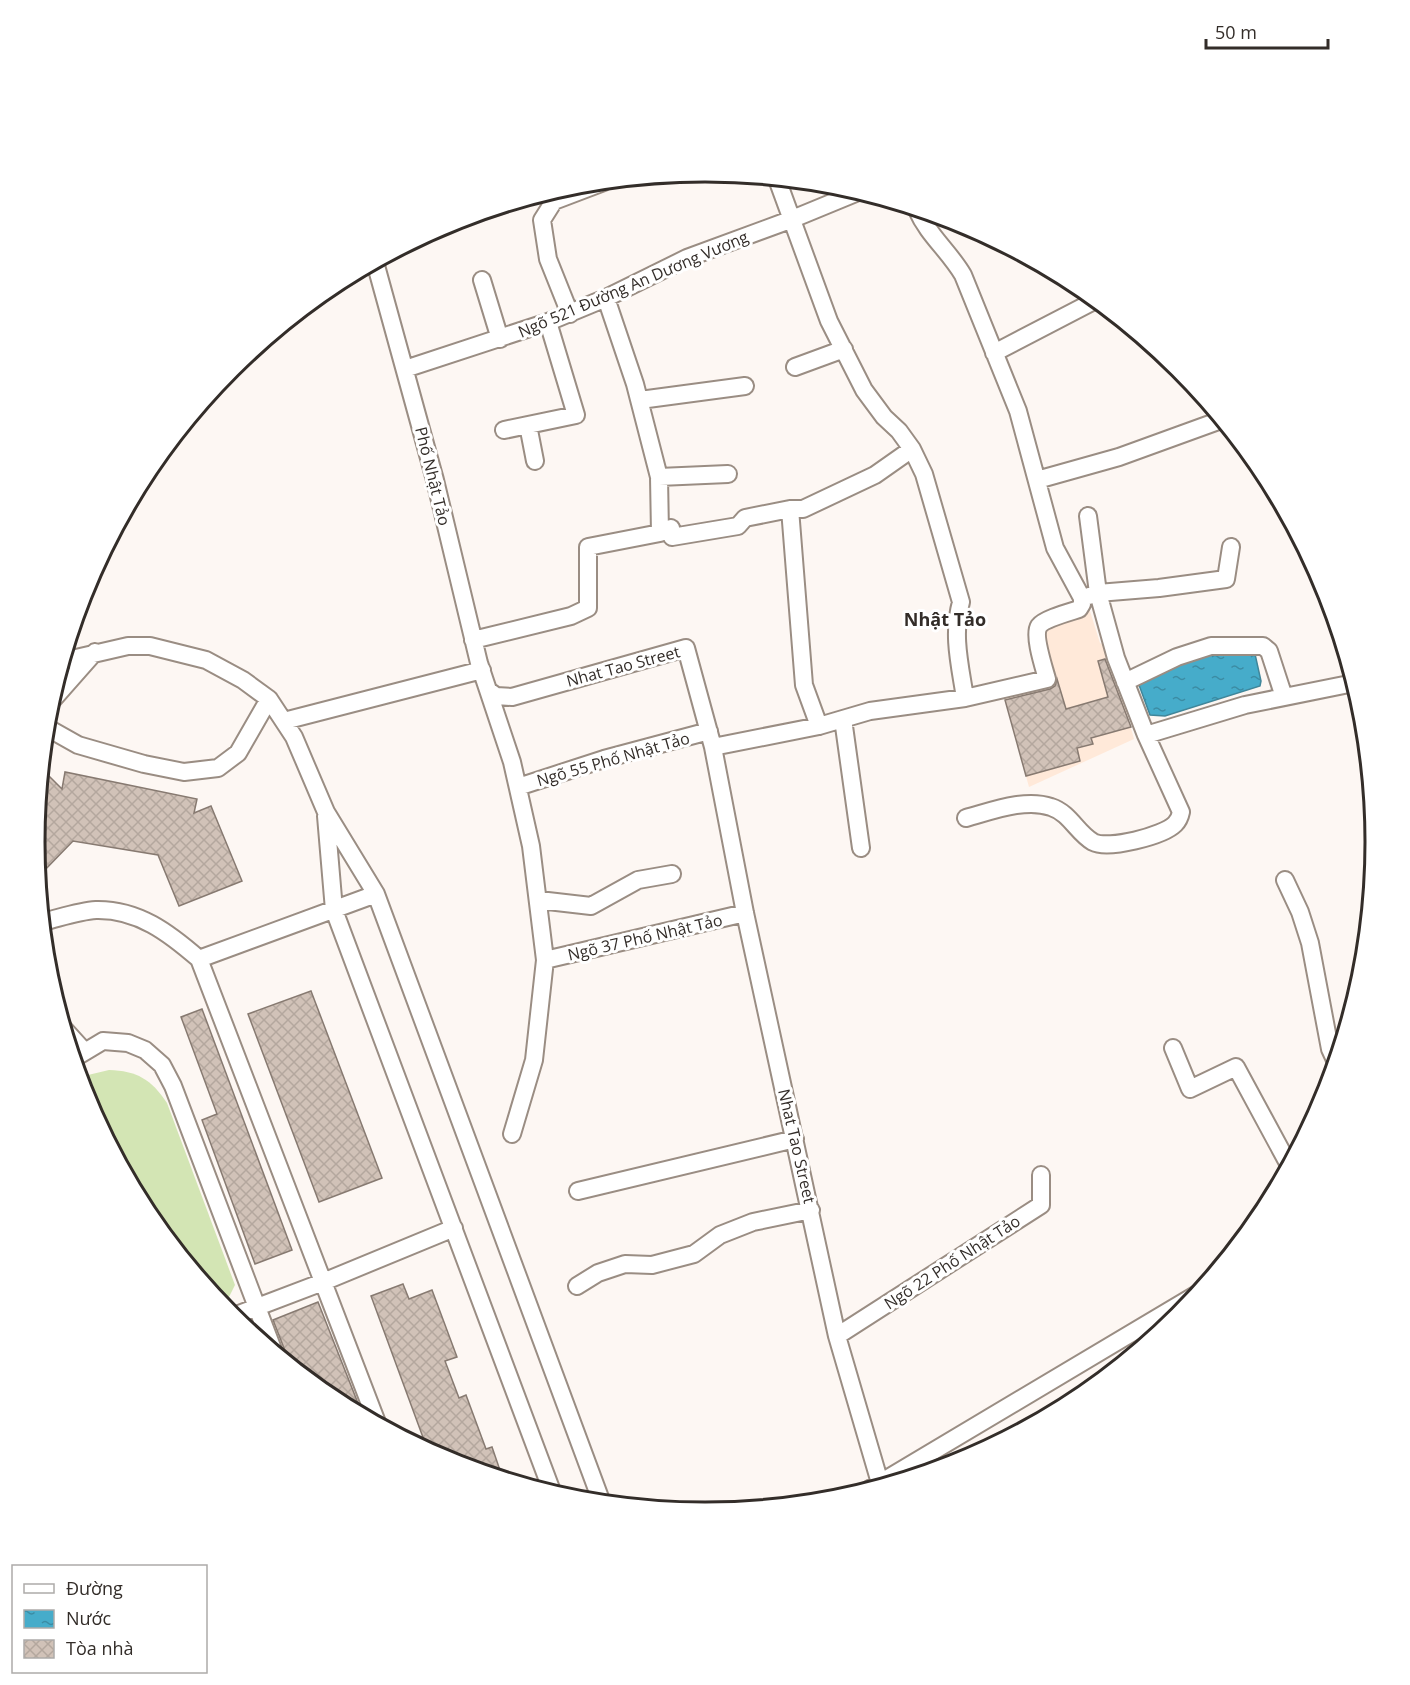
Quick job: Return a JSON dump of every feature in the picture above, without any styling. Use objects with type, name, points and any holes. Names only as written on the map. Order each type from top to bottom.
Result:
[{"type":"street","points":[[780,187],[829,321],[864,390],[912,449],[924,474],[961,602],[956,618],[955,637],[965,698]]},
{"type":"street","name":"Ngõ 521 Đường An Dương Vương","points":[[405,369],[570,314],[687,258],[845,198]]},
{"type":"street","points":[[559,199],[554,201],[542,220],[548,259],[570,314]]},
{"type":"street","points":[[923,220],[931,235],[954,260],[963,275],[1018,411],[1054,548],[1090,595],[1146,735],[1181,812],[1180,819],[1174,826],[1134,840],[1111,845],[1095,843],[1085,837],[1063,812],[1051,806],[1025,805],[966,818]]},
{"type":"street","name":"Phố Nhật Tảo","points":[[377,270],[435,480],[473,640],[518,787],[531,846],[545,960],[534,1059],[512,1134]]},
{"type":"street","points":[[482,280],[500,339]]},
{"type":"street","points":[[606,298],[640,400],[659,477],[660,533]]},
{"type":"street","points":[[994,353],[1087,305]]},
{"type":"street","points":[[504,430],[576,415],[548,322]]},
{"type":"street","points":[[795,367],[844,349]]},
{"type":"street","points":[[640,400],[745,386]]},
{"type":"street","points":[[1037,480],[1119,458],[1214,423]]},
{"type":"street","points":[[528,425],[535,461]]},
{"type":"street","points":[[473,640],[571,616],[588,608],[588,547],[660,533],[671,528],[672,537],[738,526],[745,518],[803,508],[875,475],[912,449]]},
{"type":"street","points":[[659,477],[728,474]]},
{"type":"street","points":[[790,509],[804,685],[819,726]]},
{"type":"street","points":[[1088,516],[1090,595]]},
{"type":"street","points":[[1090,595],[1226,579],[1231,547]]},
{"type":"street","name":"Ngõ 55 Phố Nhật Tảo","points":[[518,787],[604,759],[711,739],[819,726],[870,711],[965,698],[1047,679],[1036,634],[1038,627],[1044,622],[1079,609],[1090,595]]},
{"type":"street","points":[[71,659],[128,646],[150,646],[206,660],[243,680],[269,699],[284,721],[294,737],[326,812],[376,894],[599,1494]]},
{"type":"street","points":[[1125,682],[1177,657],[1211,646],[1263,646],[1269,651],[1284,697]]},
{"type":"street","name":"Nhat Tao Street","points":[[489,691],[496,696],[512,697],[686,648],[711,739],[745,914],[837,1336],[872,1481]]},
{"type":"street","points":[[64,687],[95,652]]},
{"type":"street","points":[[284,721],[482,670]]},
{"type":"street","points":[[1146,735],[1245,705],[1346,685]]},
{"type":"street","points":[[55,732],[78,744],[144,764],[184,772],[218,768],[238,753],[269,699]]},
{"type":"street","points":[[843,719],[861,848]]},
{"type":"street","points":[[326,812],[334,910],[549,1484]]},
{"type":"street","points":[[539,900],[591,906],[638,880],[672,874]]},
{"type":"street","points":[[1285,880],[1300,912],[1310,943],[1332,1049]]},
{"type":"street","points":[[199,959],[376,894]]},
{"type":"street","points":[[50,920],[94,910],[114,911],[137,917],[162,929],[199,959],[373,1413]]},
{"type":"street","name":"Ngõ 37 Phố Nhật Tảo","points":[[545,960],[745,914]]},
{"type":"street","points":[[80,1055],[103,1041],[128,1043],[145,1050],[162,1065],[173,1086],[269,1338]]},
{"type":"street","points":[[1173,1047],[1190,1089],[1236,1067],[1285,1158]]},
{"type":"street","points":[[578,1191],[795,1139]]},
{"type":"street","name":"Ngõ 22 Phố Nhật Tảo","points":[[837,1336],[1041,1205],[1041,1174]]},
{"type":"street","points":[[577,1286],[598,1273],[625,1264],[652,1264],[694,1254],[720,1235],[753,1222],[811,1210]]},
{"type":"street","points":[[242,1313],[454,1228]]},
{"type":"street","name":"Nhat Tao Street","points":[[898,1473],[1163,1317]]},
{"type":"shaded area","points":[[1089,608],[1100,643],[1108,646],[1134,739],[1029,787],[1003,693],[1052,680],[1040,634],[1047,625]]},
{"type":"green space","points":[[109,1070],[128,1072],[149,1082],[167,1103],[235,1285],[228,1299],[181,1244],[156,1209],[113,1134],[88,1075]]},
{"type":"water","points":[[1208,653],[1255,654],[1260,686],[1165,716],[1150,715],[1139,685],[1140,679]]},
{"type":"building","points":[[1105,659],[1131,727],[1091,738],[1093,744],[1077,748],[1080,761],[1026,776],[1005,700],[1050,689],[1055,686],[1057,679],[1066,709],[1108,697],[1098,661]]},
{"type":"building","points":[[65,772],[197,799],[194,813],[211,806],[242,881],[179,906],[158,855],[73,841],[46,869],[46,799],[49,776],[62,789]]},
{"type":"building","points":[[311,991],[382,1178],[319,1202],[248,1014]]},
{"type":"building","points":[[202,1009],[292,1250],[255,1264],[202,1120],[217,1114],[181,1017]]},
{"type":"building","points":[[403,1284],[409,1299],[432,1290],[457,1357],[445,1361],[459,1398],[466,1395],[486,1449],[492,1447],[500,1469],[424,1439],[371,1296]]},
{"type":"building","points":[[318,1302],[358,1403],[285,1352],[273,1320]]},
{"type":"district","name":"Nhật Tảo","points":[[945,620]]}]
